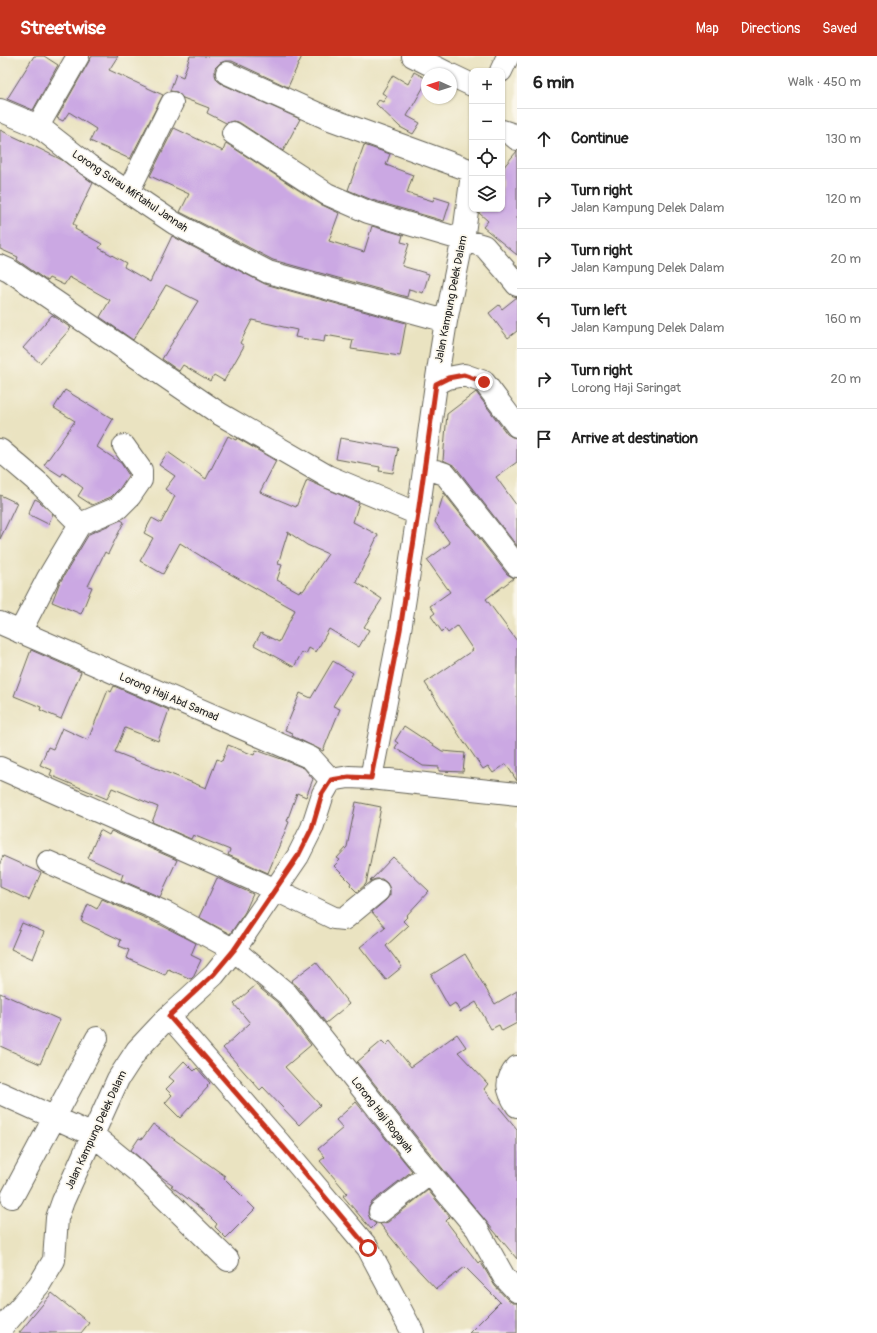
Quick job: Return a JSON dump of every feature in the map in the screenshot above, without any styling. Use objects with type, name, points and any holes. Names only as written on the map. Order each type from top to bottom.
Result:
[{"type":"street","points":[[38,126],[78,56]]},
{"type":"street","points":[[413,56],[438,68]]},
{"type":"street","points":[[502,68],[508,56]]},
{"type":"street","points":[[227,73],[327,118],[469,170]]},
{"type":"street","points":[[457,78],[469,84]]},
{"type":"street","points":[[128,192],[172,103]]},
{"type":"street","name":"Lorong Surau Miftahul Jannah","points":[[0,110],[38,126],[88,165],[174,223],[268,272],[446,321]]},
{"type":"street","points":[[505,132],[511,134],[517,139]]},
{"type":"street","points":[[233,133],[326,194],[368,212],[484,246],[517,285]]},
{"type":"street","name":"Jalan Kampung Delek Dalam","points":[[371,778],[400,630],[436,384],[446,321],[463,241],[472,176]]},
{"type":"street","points":[[0,266],[9,270],[220,414],[327,476],[418,514]]},
{"type":"street","points":[[436,384],[448,378],[464,375],[484,382],[517,426]]},
{"type":"street","points":[[20,632],[48,578],[80,524],[118,508],[130,496],[141,480],[141,470],[124,446]]},
{"type":"street","points":[[0,450],[41,484],[80,524]]},
{"type":"street","points":[[424,471],[436,471],[445,474],[517,566]]},
{"type":"street","name":"Lorong Haji Abd Samad","points":[[0,623],[311,758],[331,780]]},
{"type":"street","points":[[0,768],[274,889],[334,918],[344,919],[378,890]]},
{"type":"street","points":[[331,780],[349,777],[371,778],[517,794]]},
{"type":"street","name":"Jalan Kampung Delek Dalam","points":[[0,1330],[39,1285],[54,1260],[57,1218],[63,1201],[118,1078],[137,1050],[169,1016],[214,974],[234,950],[274,889],[298,856],[312,828],[322,794],[331,780]]},
{"type":"street","name":"Lorong Haji Rogayah","points":[[48,862],[166,913],[234,950],[287,994],[430,1173],[477,1229],[504,1277],[517,1291]]},
{"type":"street","points":[[169,1016],[289,1154],[368,1248],[413,1333]]},
{"type":"street","points":[[12,1197],[97,1038]]},
{"type":"street","points":[[517,1067],[510,1074],[508,1086],[510,1096],[517,1106]]},
{"type":"street","points":[[0,1093],[93,1135],[137,1171],[228,1260]]},
{"type":"street","points":[[380,1212],[430,1173]]},
{"type":"building","points":[[34,56],[44,56],[58,65],[33,110],[7,99]]},
{"type":"building","points":[[92,56],[118,56],[109,70],[163,95],[130,159],[90,141],[96,129],[69,112],[63,121],[57,118]]},
{"type":"building","points":[[190,56],[302,56],[288,87],[232,61],[220,63],[215,68],[217,80],[222,84],[300,119],[283,151],[240,123],[233,121],[226,123],[207,113],[209,108],[183,98],[177,92],[170,91],[176,74],[183,77]]},
{"type":"building","points":[[414,72],[421,76],[421,92],[407,116],[420,123],[413,134],[400,127],[376,104],[379,100],[383,102],[387,96],[382,93],[393,75],[408,84]]},
{"type":"building","points":[[174,128],[223,151],[226,143],[320,204],[339,213],[329,241],[364,252],[372,226],[403,235],[401,242],[409,244],[402,266],[429,274],[423,293],[409,289],[407,297],[273,260],[180,212],[189,194],[150,176]]},
{"type":"building","points":[[0,130],[62,160],[93,183],[73,224],[76,226],[75,229],[102,244],[99,248],[126,263],[124,267],[150,282],[172,236],[265,284],[406,323],[400,356],[351,349],[353,340],[325,335],[324,342],[295,337],[297,330],[252,320],[240,343],[244,346],[224,381],[214,375],[210,381],[183,365],[179,371],[162,359],[198,301],[166,285],[133,340],[100,317],[110,300],[69,277],[64,285],[49,278],[47,281],[17,260],[18,257],[0,249]]},
{"type":"building","points":[[364,145],[390,154],[386,165],[413,175],[407,193],[433,201],[434,197],[450,202],[444,221],[372,200],[348,190]]},
{"type":"building","points":[[517,151],[517,255],[483,227],[488,221],[479,213],[505,212],[505,165]]},
{"type":"building","points":[[517,297],[517,331],[508,338],[489,313],[499,305],[502,309]]},
{"type":"building","points":[[52,315],[71,328],[40,363],[23,348]]},
{"type":"building","points":[[65,390],[113,419],[97,447],[121,463],[128,474],[120,488],[111,497],[92,505],[78,496],[83,488],[63,473],[61,476],[44,465],[75,421],[54,408]]},
{"type":"building","points":[[476,392],[507,434],[517,438],[517,462],[496,477],[517,506],[517,546],[455,466],[443,460],[447,414]]},
{"type":"building","points":[[228,436],[236,440],[237,438],[276,461],[260,492],[296,507],[307,480],[359,503],[353,522],[378,535],[356,582],[382,599],[364,627],[369,630],[359,647],[329,629],[316,652],[309,648],[306,654],[302,652],[294,667],[254,645],[261,633],[279,642],[295,610],[223,570],[180,543],[163,574],[140,561],[153,538],[144,533],[152,518],[161,523],[175,496],[165,489],[175,476],[159,465],[168,452],[206,479]],"holes":[[[288,532],[307,545],[328,554],[303,591],[300,590],[299,592],[277,580],[282,565],[278,564]]]},
{"type":"building","points":[[340,438],[398,448],[393,473],[379,471],[380,467],[336,459]]},
{"type":"building","points":[[444,493],[507,574],[514,578],[486,599],[517,641],[517,781],[506,764],[493,773],[488,766],[483,769],[425,683],[473,650],[457,626],[448,633],[445,629],[442,632],[431,616],[435,613],[430,606],[450,592],[427,560],[450,543],[435,522]]},
{"type":"building","points":[[0,495],[17,503],[0,539]]},
{"type":"building","points":[[35,499],[53,514],[48,524],[28,514]]},
{"type":"building","points":[[121,520],[124,522],[108,554],[105,552],[88,586],[92,587],[81,614],[52,602],[59,584],[89,534]]},
{"type":"building","points":[[31,650],[81,672],[61,719],[40,710],[41,707],[14,696]]},
{"type":"building","points":[[333,661],[353,673],[333,706],[340,709],[323,751],[292,736],[293,733],[285,730],[300,693],[311,698]]},
{"type":"building","points":[[114,686],[169,710],[158,741],[125,728],[115,752],[206,788],[217,759],[222,761],[228,745],[254,755],[256,750],[304,768],[313,779],[306,797],[297,793],[287,821],[289,822],[268,873],[228,855],[230,850],[193,835],[191,839],[152,822],[158,807],[112,788],[107,799],[50,775],[52,770],[40,765],[48,747],[53,749],[62,728],[88,740],[108,690],[111,692]]},
{"type":"building","points":[[404,726],[442,751],[465,753],[463,772],[439,771],[439,767],[423,766],[395,748],[398,743],[395,741]]},
{"type":"building","points":[[356,802],[381,807],[366,884],[357,892],[350,885],[351,883],[334,866],[340,860],[337,858],[347,847]]},
{"type":"building","points":[[100,830],[109,835],[111,831],[177,860],[160,897],[121,880],[123,874],[88,858]]},
{"type":"building","points":[[3,856],[41,873],[29,900],[0,887],[0,863]]},
{"type":"building","points":[[393,857],[429,891],[403,921],[408,926],[386,946],[402,967],[386,980],[360,947],[385,927],[372,912],[390,895],[390,889],[387,883],[382,879],[370,881]]},
{"type":"building","points":[[217,878],[253,894],[245,912],[230,934],[199,917]]},
{"type":"building","points":[[102,899],[161,925],[196,943],[191,955],[201,960],[193,977],[191,979],[168,969],[165,975],[126,958],[129,950],[119,946],[121,940],[81,921],[88,904],[97,909]]},
{"type":"building","points":[[22,923],[44,932],[33,959],[11,949]]},
{"type":"building","points":[[465,954],[495,1004],[517,991],[517,1023],[502,1031],[499,1025],[491,1029],[476,1002],[460,1012],[455,1003],[449,1007],[431,975]]},
{"type":"building","points":[[316,962],[349,1004],[326,1023],[297,986],[291,981]]},
{"type":"building","points":[[256,985],[278,1003],[311,1045],[285,1067],[320,1105],[299,1125],[263,1087],[260,1090],[223,1048],[250,1023],[234,1004]]},
{"type":"building","points":[[0,993],[60,1020],[40,1064],[0,1046]]},
{"type":"building","points":[[457,1034],[466,1047],[458,1052],[488,1084],[484,1089],[517,1129],[517,1259],[357,1062],[382,1041],[386,1045],[390,1041],[411,1067]]},
{"type":"building","points":[[184,1061],[194,1071],[197,1068],[210,1083],[180,1118],[165,1103],[172,1095],[166,1089],[174,1081],[169,1077]]},
{"type":"building","points":[[356,1102],[412,1171],[372,1202],[368,1213],[370,1219],[376,1224],[371,1229],[343,1196],[347,1193],[320,1161],[325,1157],[318,1149],[343,1128],[336,1120]]},
{"type":"building","points":[[153,1124],[225,1176],[224,1178],[255,1209],[226,1238],[215,1227],[217,1224],[205,1212],[171,1186],[173,1185],[160,1176],[131,1150],[139,1138],[142,1139]]},
{"type":"building","points":[[428,1190],[450,1217],[446,1221],[478,1263],[480,1261],[495,1286],[508,1300],[513,1303],[517,1303],[517,1333],[469,1333],[500,1302],[465,1267],[436,1289],[409,1260],[380,1224],[388,1222]]},
{"type":"building","points":[[52,1293],[89,1323],[81,1333],[19,1333]]},
{"type":"route","points":[[368,1248],[289,1154],[169,1016],[214,974],[234,950],[274,889],[298,856],[312,828],[322,794],[331,780],[349,777],[371,778],[399,637],[436,384],[448,378],[464,375],[484,382]]}]
